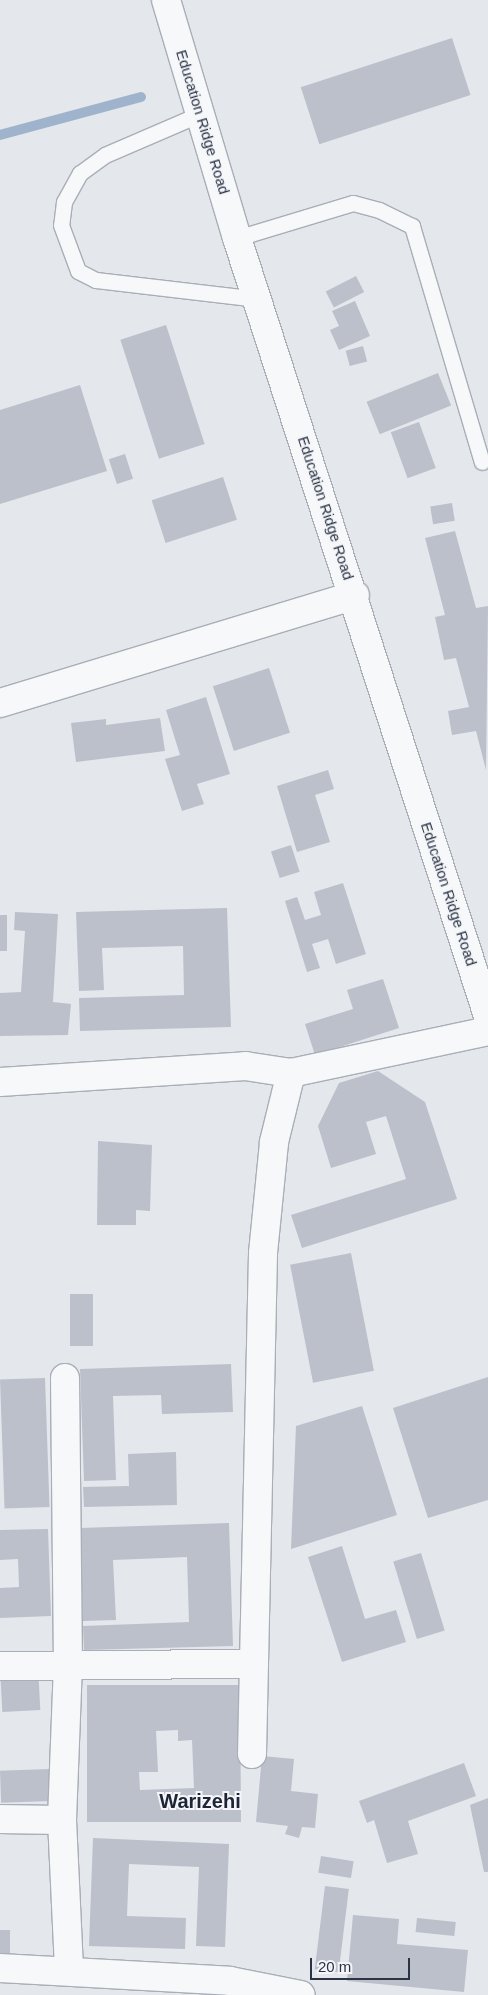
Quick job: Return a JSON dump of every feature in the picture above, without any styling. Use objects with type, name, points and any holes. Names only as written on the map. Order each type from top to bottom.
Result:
[{"type":"street","name":"Education Ridge Road","points":[[166,0],[238,238],[355,595],[488,1016]]},
{"type":"street","points":[[0,703],[355,595]]},
{"type":"street","points":[[0,1082],[245,1066],[291,1073],[488,1031]]},
{"type":"street","points":[[252,1754],[255,1517],[264,1253],[274,1142],[291,1073]]},
{"type":"street","points":[[65,1378],[68,1664],[62,1820],[69,1971]]},
{"type":"street","points":[[0,1666],[254,1664]]},
{"type":"street","points":[[0,1819],[62,1820]]},
{"type":"street","points":[[0,1968],[230,1981],[301,1995]]},
{"type":"lane","points":[[200,114],[105,155],[80,173],[64,202],[61,225],[78,271],[96,280],[258,299]]},
{"type":"lane","points":[[238,238],[353,203],[379,210],[412,226],[482,462]]},
{"type":"building","points":[[452,38],[471,95],[319,144],[301,87]]},
{"type":"building","points":[[356,276],[364,292],[334,307],[326,291]]},
{"type":"building","points":[[355,301],[370,336],[339,350],[330,330],[339,326],[332,311]]},
{"type":"building","points":[[166,325],[205,444],[159,459],[120,340]]},
{"type":"building","points":[[363,346],[367,361],[350,366],[346,351]]},
{"type":"building","points":[[438,373],[451,405],[380,434],[367,402]]},
{"type":"building","points":[[80,385],[107,471],[0,504],[0,410]]},
{"type":"building","points":[[419,422],[436,468],[408,478],[391,432]]},
{"type":"building","points":[[125,454],[133,479],[117,484],[109,459]]},
{"type":"building","points":[[223,477],[237,520],[166,543],[152,500]]},
{"type":"building","points":[[452,503],[455,521],[433,524],[430,506]]},
{"type":"building","points":[[455,531],[476,608],[488,606],[486,770],[476,731],[452,735],[448,711],[469,707],[456,658],[444,660],[435,617],[445,615],[425,538]]},
{"type":"building","points":[[269,668],[290,733],[234,751],[213,686]]},
{"type":"building","points":[[206,697],[230,774],[197,784],[204,804],[182,811],[165,759],[180,755],[166,710]]},
{"type":"building","points":[[160,718],[165,751],[76,762],[71,723],[106,719],[106,725]]},
{"type":"building","points":[[328,770],[334,789],[315,795],[330,842],[297,852],[277,786]]},
{"type":"building","points":[[291,845],[300,872],[280,878],[271,851]]},
{"type":"building","points":[[343,883],[366,954],[336,964],[328,939],[312,944],[320,968],[307,972],[285,901],[297,897],[305,920],[321,915],[314,892]]},
{"type":"building","points":[[227,908],[231,1027],[80,1031],[79,998],[184,995],[183,946],[102,948],[104,990],[79,991],[76,912]]},
{"type":"building","points":[[15,912],[58,914],[53,1002],[71,1004],[68,1035],[0,1036],[0,993],[21,992],[25,931],[14,930]]},
{"type":"building","points":[[0,915],[7,915],[7,951],[0,951]]},
{"type":"building","points":[[383,979],[399,1028],[315,1055],[305,1024],[353,1009],[347,990]]},
{"type":"building","points":[[378,1071],[425,1102],[457,1199],[302,1248],[291,1215],[406,1179],[386,1116],[366,1122],[376,1154],[331,1168],[318,1126],[339,1083]]},
{"type":"building","points":[[98,1141],[152,1145],[150,1211],[136,1210],[136,1225],[97,1225]]},
{"type":"building","points":[[351,1253],[374,1371],[313,1383],[290,1265]]},
{"type":"building","points":[[70,1294],[93,1294],[93,1346],[70,1346]]},
{"type":"building","points":[[231,1364],[233,1412],[162,1414],[161,1395],[113,1396],[116,1480],[84,1481],[80,1369]]},
{"type":"building","points":[[488,1377],[488,1500],[428,1518],[393,1408]]},
{"type":"building","points":[[45,1378],[50,1507],[5,1508],[0,1380]]},
{"type":"building","points":[[362,1406],[397,1515],[291,1549],[296,1426]]},
{"type":"building","points":[[176,1452],[177,1505],[84,1507],[83,1487],[129,1486],[128,1454]]},
{"type":"building","points":[[229,1523],[233,1646],[84,1650],[83,1626],[189,1622],[187,1557],[113,1560],[116,1620],[83,1621],[80,1528]]},
{"type":"building","points":[[48,1529],[51,1616],[0,1618],[0,1588],[19,1587],[18,1559],[0,1560],[0,1530]]},
{"type":"building","points":[[342,1546],[365,1619],[396,1610],[406,1642],[342,1662],[308,1557]]},
{"type":"building","points":[[421,1553],[445,1630],[417,1639],[393,1561]]},
{"type":"building","points":[[38,1666],[40,1710],[2,1712],[0,1668]]},
{"type":"building","points":[[87,1685],[240,1685],[241,1822],[87,1822]],"holes":[[[178,1730],[178,1741],[192,1740],[194,1788],[140,1790],[139,1772],[158,1772],[156,1731]]]},
{"type":"building","points":[[262,1756],[294,1759],[291,1791],[318,1794],[315,1828],[302,1827],[299,1838],[285,1834],[288,1826],[256,1822]]},
{"type":"building","points":[[464,1763],[476,1796],[408,1821],[418,1854],[387,1863],[374,1820],[367,1823],[359,1801]]},
{"type":"building","points":[[49,1769],[50,1801],[1,1803],[0,1771]]},
{"type":"building","points":[[488,1798],[488,1872],[484,1872],[470,1805]]},
{"type":"building","points":[[93,1838],[229,1844],[225,1947],[196,1946],[199,1867],[129,1864],[127,1916],[186,1918],[185,1949],[89,1946]]},
{"type":"building","points":[[321,1856],[354,1861],[351,1878],[318,1873]]},
{"type":"building","points":[[325,1886],[349,1889],[339,1972],[315,1969]]},
{"type":"building","points":[[353,1915],[399,1919],[397,1944],[468,1950],[464,1992],[347,1981]]},
{"type":"building","points":[[417,1918],[456,1922],[454,1936],[416,1932]]},
{"type":"building","points":[[0,1930],[10,1930],[10,1963],[0,1963]]},
{"type":"waterway","points":[[0,135],[141,97]]},
{"type":"district","name":"Warizehi","points":[[200,1801]]}]
